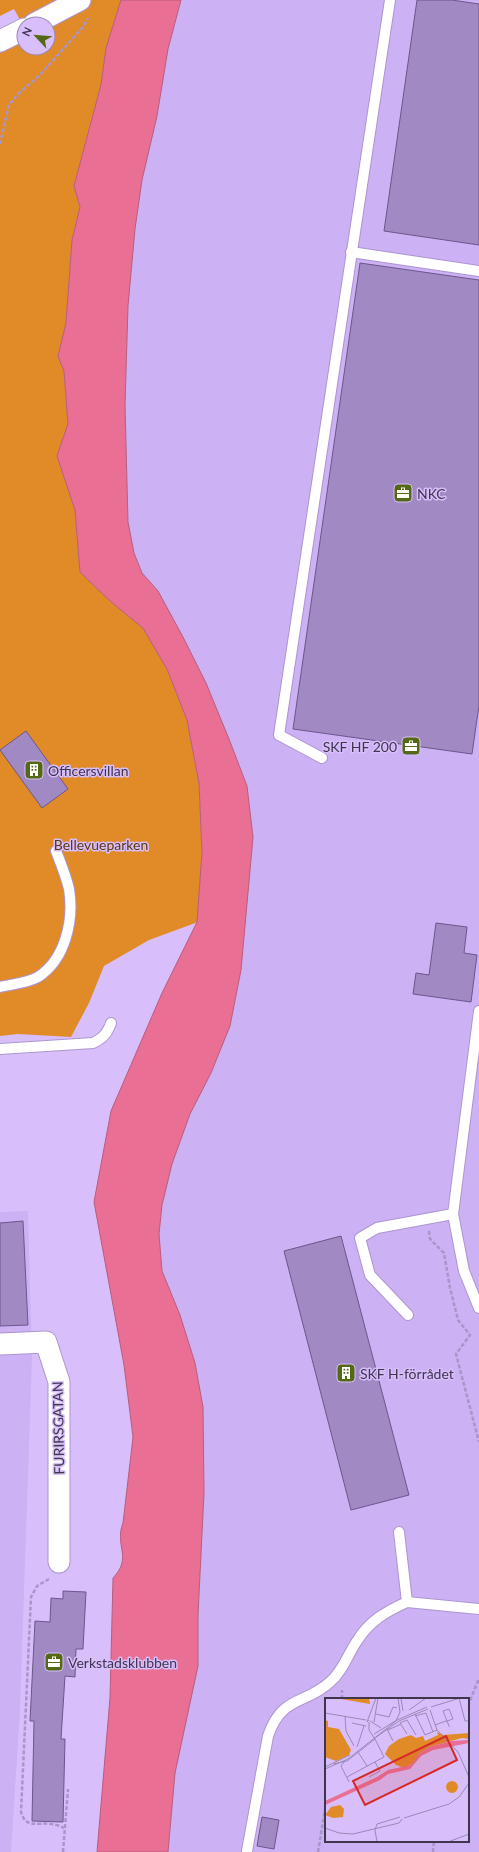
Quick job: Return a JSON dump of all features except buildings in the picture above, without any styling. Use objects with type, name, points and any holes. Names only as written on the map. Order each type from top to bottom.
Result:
[{"type":"street","points":[[49,16],[85,8]]},
{"type":"street","points":[[0,41],[16,33]]},
{"type":"street","name":"FURIRSGATAN","points":[[0,1344],[46,1342],[59,1382],[59,1562]]},
{"type":"lane","points":[[322,758],[279,735],[390,0]]},
{"type":"lane","points":[[351,252],[479,271]]},
{"type":"lane","points":[[0,987],[38,977],[51,966],[62,949],[70,921],[69,890],[64,871],[56,851]]},
{"type":"lane","points":[[479,1012],[454,1214],[464,1271],[479,1308]]},
{"type":"lane","points":[[0,1049],[92,1043],[102,1038],[108,1032],[111,1023]]},
{"type":"lane","points":[[408,1315],[370,1275],[360,1238],[377,1228],[454,1214]]},
{"type":"lane","points":[[399,1532],[407,1602]]},
{"type":"lane","points":[[247,1851],[268,1736],[272,1725],[279,1714],[290,1705],[330,1682],[339,1673],[358,1640],[371,1623],[386,1611],[407,1602],[479,1609]]},
{"type":"path","points":[[0,144],[9,105],[17,95],[40,75],[83,27],[85,8]]},
{"type":"path","points":[[427,1219],[430,1239],[444,1253],[450,1288],[458,1320],[470,1335],[456,1354],[479,1442]]},
{"type":"path","points":[[59,1562],[56,1576],[40,1582],[31,1597],[20,1812],[23,1820],[28,1823],[52,1824],[64,1828]]},
{"type":"path","points":[[469,1703],[479,1678]]},
{"type":"path","points":[[63,1852],[68,1789]]},
{"type":"path","points":[[318,1852],[325,1809]]},
{"type":"path","points":[[433,1852],[434,1842]]},
{"type":"shaded area","points":[[121,0],[181,0],[168,49],[157,116],[142,180],[135,229],[128,306],[125,405],[128,522],[134,553],[142,573],[158,591],[183,637],[206,683],[229,739],[247,786],[253,837],[241,970],[230,1026],[211,1073],[190,1114],[172,1164],[162,1205],[159,1234],[162,1271],[180,1315],[195,1363],[203,1407],[204,1493],[198,1615],[198,1666],[175,1773],[168,1852],[97,1852],[110,1698],[113,1578],[119,1571],[123,1557],[120,1538],[133,1437],[124,1365],[94,1202],[111,1111],[162,993],[197,922],[202,852],[199,783],[187,720],[167,669],[143,628],[110,601],[80,572],[75,510],[57,456],[68,424],[64,371],[58,356],[66,323],[72,240],[80,207],[74,186],[101,85],[106,48]]},
{"type":"shaded area","points":[[181,0],[479,0],[479,1852],[168,1852],[175,1773],[198,1666],[198,1615],[204,1493],[203,1407],[195,1363],[180,1315],[162,1271],[159,1234],[162,1205],[172,1164],[190,1114],[211,1073],[230,1026],[241,970],[253,837],[247,786],[229,739],[206,683],[183,637],[158,591],[142,573],[134,553],[128,522],[125,405],[128,306],[135,229],[142,180],[157,116],[168,49]]},
{"type":"shaded area","points":[[28,1211],[32,1357],[20,1711],[11,1852],[0,1852],[0,1212]]},
{"type":"green space","name":"Bellevueparken","points":[[0,0],[121,0],[106,48],[101,85],[74,186],[80,207],[72,240],[66,323],[58,356],[64,371],[68,424],[57,456],[75,510],[80,572],[110,601],[143,628],[167,669],[187,720],[199,783],[202,852],[198,922],[149,940],[104,966],[89,1003],[71,1037],[18,1034],[0,1036],[0,53],[16,46],[16,56],[56,56],[56,16],[18,16],[14,9],[0,16]]},
{"type":"place","name":"NKC","points":[[403,493]]},
{"type":"place","name":"SKF HF 200","points":[[411,746]]},
{"type":"place","name":"Officersvillan","points":[[34,770]]},
{"type":"place","name":"SKF H-förrådet","points":[[346,1373]]},
{"type":"place","name":"Verkstadsklubben","points":[[54,1662]]}]
